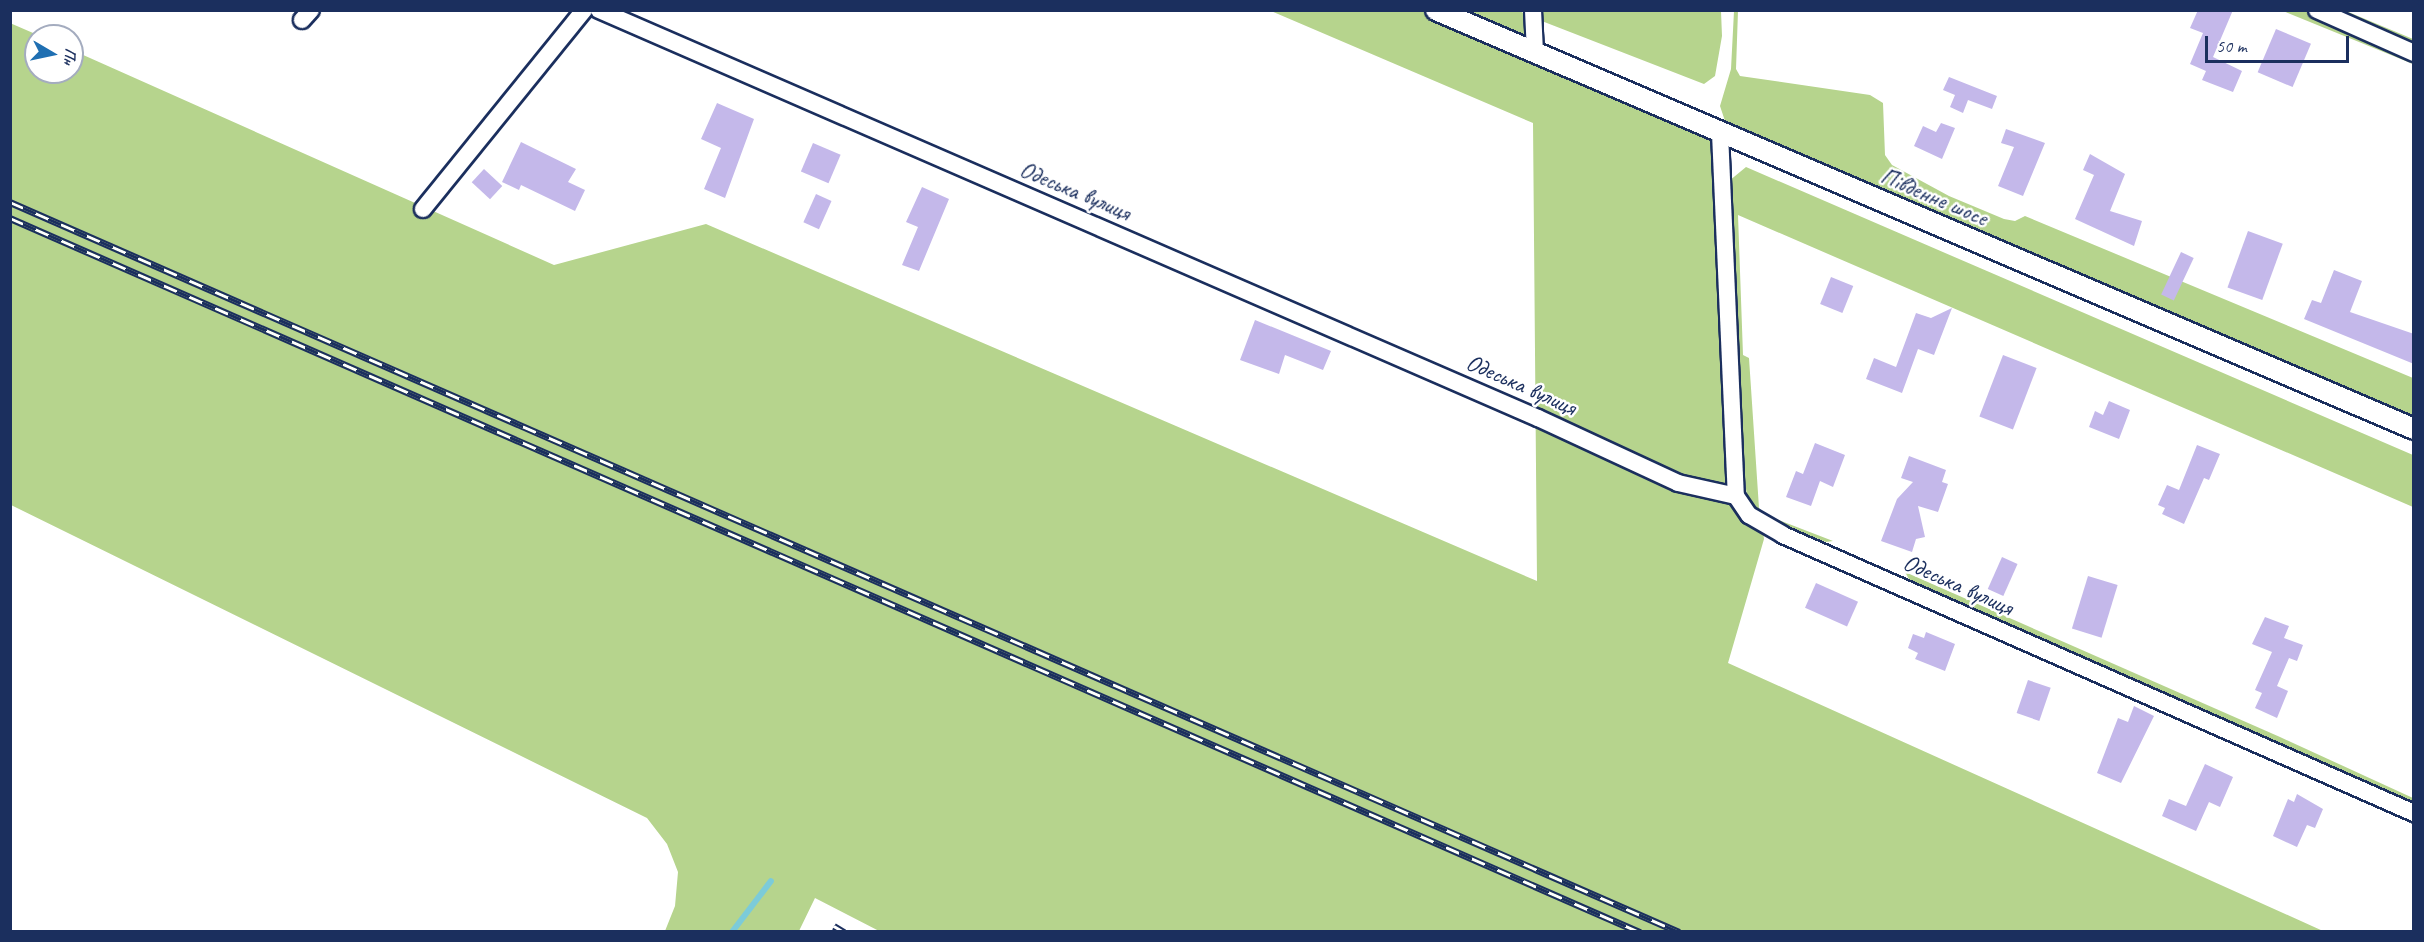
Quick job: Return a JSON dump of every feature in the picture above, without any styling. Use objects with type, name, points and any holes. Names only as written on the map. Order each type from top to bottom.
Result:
[{"type":"street","points":[[423,209],[584,10]]},
{"type":"street","name":"Одеська вулиця","points":[[599,10],[1528,413],[1677,483],[1736,496],[1749,515],[1783,535],[2414,813]]},
{"type":"street","name":"Південне шосе","points":[[1436,10],[2414,429]]},
{"type":"street","points":[[1533,10],[1535,53]]},
{"type":"street","points":[[2318,10],[2414,53]]},
{"type":"street","points":[[1720,133],[1736,496]]},
{"type":"green space","points":[[1517,10],[1533,17],[1533,10],[1721,11],[1722,36],[1715,76],[1704,84],[1534,18],[1536,53],[1720,133],[1736,496],[1762,524],[1764,539],[1728,663],[2323,931],[881,932],[815,898],[799,931],[665,931],[675,906],[678,872],[667,844],[647,818],[11,505],[10,23],[24,29],[24,84],[84,84],[84,55],[554,265],[706,224],[1537,581],[1533,123],[1271,11]]},
{"type":"green space","points":[[1734,11],[1738,11],[1736,69],[1740,76],[1870,95],[1883,103],[1885,155],[1892,165],[1949,196],[2004,219],[2015,221],[2025,216],[2413,378],[2413,420],[1726,124],[1720,106],[1731,69]]},
{"type":"green space","points":[[2283,11],[2305,11],[2413,58],[2413,64]]},
{"type":"green space","points":[[2328,11],[2346,11],[2413,39],[2413,48]]},
{"type":"green space","points":[[1746,167],[2413,455],[2413,507],[1738,215],[1743,355],[1749,358],[1759,508],[1763,514],[1833,541],[1826,542],[1766,519],[1747,496],[1741,453],[1729,181]]},
{"type":"green space","points":[[1905,572],[2280,737],[2413,798],[2413,803],[2290,753],[2018,632],[1923,588],[1910,581]]},
{"type":"building","points":[[2198,10],[2233,10],[2213,57],[2242,71],[2233,92],[2202,80],[2206,71],[2190,64],[2203,33],[2190,28]]},
{"type":"building","points":[[2276,29],[2311,44],[2293,87],[2258,72]]},
{"type":"building","points":[[1949,77],[1997,96],[1992,109],[1968,100],[1963,113],[1950,107],[1955,95],[1943,90]]},
{"type":"building","points":[[717,103],[754,119],[725,198],[704,189],[721,148],[701,139]]},
{"type":"building","points":[[1941,123],[1955,128],[1942,159],[1914,146],[1923,126],[1936,132]]},
{"type":"building","points":[[2006,129],[2045,143],[2023,196],[1998,186],[2014,147],[2001,143]]},
{"type":"building","points":[[521,142],[576,169],[568,182],[585,190],[575,211],[521,185],[519,190],[502,182]]},
{"type":"building","points":[[813,143],[841,155],[829,183],[801,172]]},
{"type":"building","points":[[2090,154],[2125,174],[2110,211],[2142,221],[2134,246],[2075,219],[2094,175],[2083,170]]},
{"type":"building","points":[[484,169],[502,186],[490,199],[472,182]]},
{"type":"building","points":[[922,187],[949,199],[919,271],[902,265],[918,227],[906,222]]},
{"type":"building","points":[[816,194],[832,201],[819,229],[803,222]]},
{"type":"building","points":[[2248,231],[2283,244],[2262,300],[2227,287]]},
{"type":"building","points":[[2181,252],[2194,258],[2174,301],[2161,295]]},
{"type":"building","points":[[2334,270],[2362,281],[2350,312],[2414,334],[2414,364],[2304,319],[2312,300],[2321,303]]},
{"type":"building","points":[[1831,277],[1853,286],[1842,313],[1820,304]]},
{"type":"building","points":[[1952,308],[1934,355],[1918,349],[1902,393],[1866,379],[1874,358],[1896,367],[1916,313],[1931,318]]},
{"type":"building","points":[[1255,320],[1331,351],[1323,370],[1285,355],[1279,374],[1240,360]]},
{"type":"building","points":[[2003,355],[2037,368],[2013,430],[1979,417]]},
{"type":"building","points":[[2109,401],[2130,410],[2119,439],[2089,427],[2095,411],[2103,415]]},
{"type":"building","points":[[1815,443],[1845,455],[1833,487],[1820,481],[1811,506],[1786,497],[1796,471],[1803,474]]},
{"type":"building","points":[[2197,445],[2220,454],[2209,480],[2204,478],[2184,524],[2162,514],[2165,508],[2158,505],[2167,485],[2179,490]]},
{"type":"building","points":[[1909,456],[1946,470],[1942,482],[1948,484],[1938,512],[1918,506],[1925,537],[1916,539],[1912,552],[1881,541],[1897,499],[1913,482],[1901,478]]},
{"type":"building","points":[[2002,557],[2018,564],[2003,596],[1988,589]]},
{"type":"building","points":[[2088,576],[2118,585],[2102,638],[2072,629]]},
{"type":"building","points":[[1816,583],[1858,602],[1847,626],[1805,608]]},
{"type":"building","points":[[2265,617],[2289,626],[2284,638],[2303,645],[2297,661],[2289,658],[2277,686],[2288,691],[2277,718],[2255,708],[2262,693],[2255,690],[2272,652],[2252,644]]},
{"type":"building","points":[[1926,632],[1955,644],[1945,671],[1915,659],[1918,653],[1908,648],[1913,634],[1924,638]]},
{"type":"building","points":[[2028,680],[2051,688],[2039,721],[2017,713]]},
{"type":"building","points":[[2134,706],[2154,716],[2121,783],[2097,773],[2118,718],[2128,722]]},
{"type":"building","points":[[2205,764],[2233,777],[2220,807],[2209,802],[2196,831],[2162,816],[2169,799],[2186,806]]},
{"type":"building","points":[[2297,794],[2323,809],[2315,828],[2307,825],[2297,847],[2273,836],[2288,799],[2294,802]]},
{"type":"waterway","points":[[732,932],[771,881]]},
{"type":"railway","points":[[10,202],[1679,932]]},
{"type":"railway","points":[[10,218],[1640,932]]},
{"type":"railway","points":[[834,926],[844,932]]}]
